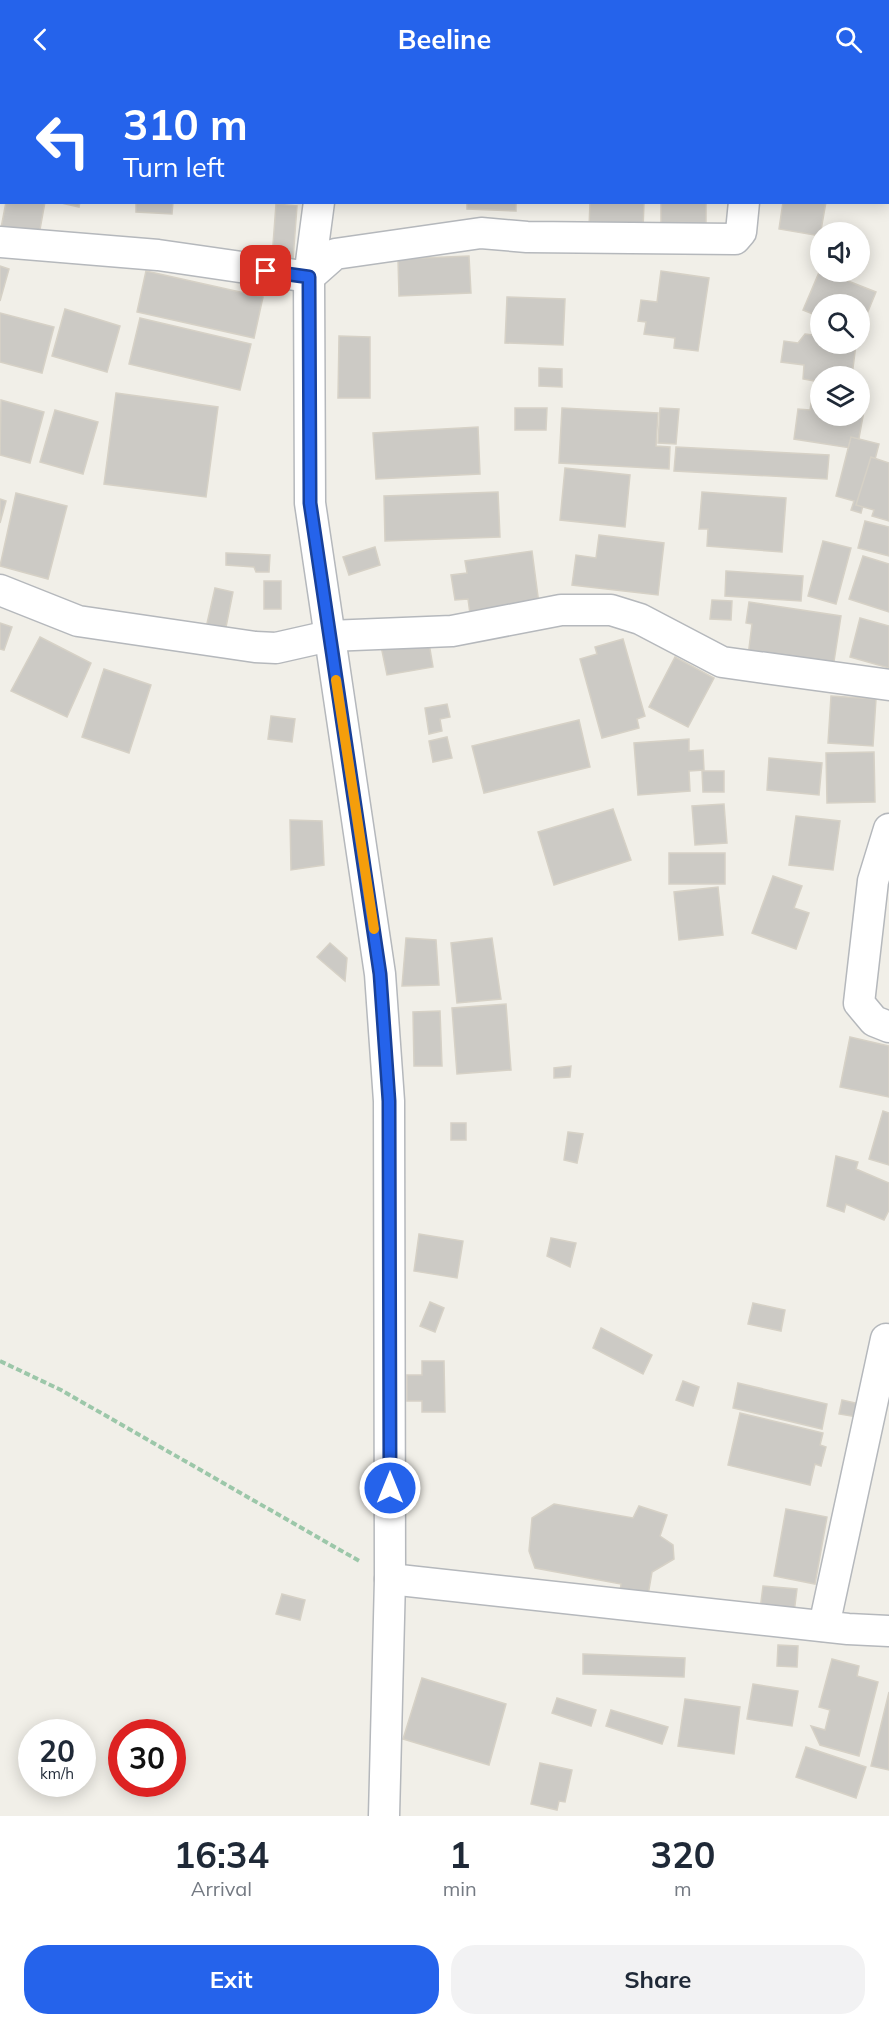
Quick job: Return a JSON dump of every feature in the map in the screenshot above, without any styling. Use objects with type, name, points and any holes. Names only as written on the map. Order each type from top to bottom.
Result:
[{"type":"street","points":[[319,204],[309,277],[310,503],[380,974],[388,1089],[390,1579],[384,1816]]},
{"type":"street","points":[[0,242],[158,255],[309,277],[335,254],[481,233],[527,237],[735,239],[741,232],[744,204]]},
{"type":"street","points":[[0,590],[78,621],[255,647],[276,648],[329,636],[452,631],[561,609],[611,609],[640,619],[722,662],[889,685]]},
{"type":"street","points":[[889,829],[873,881],[859,1003],[874,1021],[889,1027]]},
{"type":"street","points":[[824,1626],[886,1339]]},
{"type":"street","points":[[390,1579],[824,1626],[889,1630]]},
{"type":"path","points":[[0,1361],[61,1390],[390,1579]]},
{"type":"building","points":[[6,204],[45,204],[39,235],[1,228]]},
{"type":"building","points":[[136,204],[173,204],[172,214],[136,212]]},
{"type":"building","points":[[276,204],[297,206],[293,260],[272,258]]},
{"type":"building","points":[[467,204],[516,204],[516,211],[467,209]]},
{"type":"building","points":[[590,204],[644,204],[643,230],[589,228]]},
{"type":"building","points":[[661,204],[706,204],[706,228],[661,228]]},
{"type":"building","points":[[783,204],[826,204],[822,222],[810,222],[810,234],[779,229]]},
{"type":"building","points":[[469,256],[471,293],[399,296],[398,259]]},
{"type":"building","points":[[0,266],[9,269],[0,301]]},
{"type":"building","points":[[146,271],[263,297],[254,338],[137,312]]},
{"type":"building","points":[[661,271],[709,278],[698,351],[674,348],[675,338],[644,334],[646,322],[638,321],[641,300],[657,302]]},
{"type":"building","points":[[815,282],[851,282],[876,292],[870,307],[870,294],[810,294],[810,313],[803,310]]},
{"type":"building","points":[[507,297],[565,299],[563,345],[505,343]]},
{"type":"building","points":[[65,309],[120,326],[107,372],[52,356]]},
{"type":"building","points":[[0,313],[54,327],[42,373],[0,362]]},
{"type":"building","points":[[140,318],[251,344],[240,390],[129,364]]},
{"type":"building","points":[[805,334],[810,335],[810,354],[855,354],[853,366],[810,366],[810,380],[803,379],[804,365],[781,362],[784,341],[798,343]]},
{"type":"building","points":[[339,336],[370,337],[370,398],[338,398]]},
{"type":"building","points":[[539,368],[562,369],[562,387],[539,386]]},
{"type":"building","points":[[116,393],[218,407],[206,497],[104,484]]},
{"type":"building","points":[[1,400],[44,412],[30,463],[0,455]]},
{"type":"building","points":[[515,408],[547,408],[546,430],[515,430]]},
{"type":"building","points":[[562,408],[658,413],[656,446],[670,447],[669,469],[559,463]]},
{"type":"building","points":[[660,408],[679,409],[676,444],[658,443]]},
{"type":"building","points":[[798,409],[810,410],[810,426],[861,426],[857,449],[794,439]]},
{"type":"building","points":[[55,410],[98,422],[83,474],[40,462]]},
{"type":"building","points":[[478,427],[480,474],[376,479],[373,433]]},
{"type":"building","points":[[851,437],[879,444],[861,513],[851,510],[854,501],[836,496]]},
{"type":"building","points":[[676,447],[829,455],[827,479],[674,471]]},
{"type":"building","points":[[871,457],[889,463],[889,521],[872,516],[874,510],[856,505]]},
{"type":"building","points":[[565,468],[630,475],[625,527],[560,520]]},
{"type":"building","points":[[498,492],[500,537],[385,541],[384,496]]},
{"type":"building","points":[[702,492],[786,498],[782,552],[707,546],[708,529],[699,529]]},
{"type":"building","points":[[16,493],[67,506],[48,579],[0,566]]},
{"type":"building","points":[[0,499],[6,501],[0,523]]},
{"type":"building","points":[[865,521],[889,527],[889,556],[858,548]]},
{"type":"building","points":[[599,535],[664,543],[658,595],[572,585],[576,555],[596,558]]},
{"type":"building","points":[[823,541],[851,548],[836,604],[808,596]]},
{"type":"building","points":[[375,547],[380,565],[349,575],[343,557]]},
{"type":"building","points":[[532,551],[539,604],[470,614],[468,599],[455,600],[451,575],[467,573],[465,561]]},
{"type":"building","points":[[226,553],[270,555],[269,572],[256,572],[254,567],[226,565]]},
{"type":"building","points":[[863,556],[889,564],[889,612],[849,599]]},
{"type":"building","points":[[726,571],[803,576],[801,601],[725,596]]},
{"type":"building","points":[[264,581],[281,581],[281,609],[264,609]]},
{"type":"building","points":[[215,588],[233,592],[225,632],[206,628]]},
{"type":"building","points":[[712,600],[732,601],[731,620],[710,619]]},
{"type":"building","points":[[749,602],[841,616],[833,668],[748,656],[752,624],[746,623]]},
{"type":"building","points":[[860,618],[889,626],[889,668],[850,657]]},
{"type":"building","points":[[0,623],[12,627],[4,650],[0,649]]},
{"type":"building","points":[[40,637],[91,663],[67,717],[11,691]]},
{"type":"building","points":[[428,637],[433,667],[387,675],[381,646]]},
{"type":"building","points":[[623,639],[645,716],[637,719],[639,728],[602,738],[580,659],[597,654],[595,647]]},
{"type":"building","points":[[675,657],[714,678],[688,727],[649,707]]},
{"type":"building","points":[[104,669],[151,685],[129,753],[82,737]]},
{"type":"building","points":[[831,696],[876,699],[873,746],[828,743]]},
{"type":"building","points":[[447,704],[450,717],[440,719],[442,731],[429,734],[425,708]]},
{"type":"building","points":[[271,716],[295,719],[292,742],[268,739]]},
{"type":"building","points":[[579,720],[590,767],[484,793],[472,746]]},
{"type":"building","points":[[447,737],[452,758],[433,762],[429,741]]},
{"type":"building","points":[[689,739],[689,751],[703,750],[704,770],[689,771],[690,791],[638,795],[634,743]]},
{"type":"building","points":[[874,752],[875,802],[827,803],[826,753]]},
{"type":"building","points":[[769,758],[822,763],[819,795],[767,790]]},
{"type":"building","points":[[702,771],[724,771],[724,792],[703,792]]},
{"type":"building","points":[[724,804],[727,843],[695,845],[692,806]]},
{"type":"building","points":[[613,809],[631,860],[554,885],[538,832]]},
{"type":"building","points":[[796,816],[840,821],[833,870],[789,865]]},
{"type":"building","points":[[290,820],[322,821],[324,865],[291,870]]},
{"type":"building","points":[[669,853],[725,853],[725,884],[669,884]]},
{"type":"building","points":[[773,876],[802,886],[794,908],[809,913],[796,949],[752,933]]},
{"type":"building","points":[[718,887],[723,935],[679,940],[674,892]]},
{"type":"building","points":[[406,938],[436,940],[439,985],[402,986]]},
{"type":"building","points":[[492,938],[501,999],[457,1003],[451,943]]},
{"type":"building","points":[[330,943],[347,958],[345,981],[317,957]]},
{"type":"building","points":[[506,1004],[511,1070],[457,1074],[452,1008]]},
{"type":"building","points":[[440,1011],[442,1066],[414,1066],[413,1012]]},
{"type":"building","points":[[850,1037],[889,1046],[889,1097],[840,1087]]},
{"type":"building","points":[[571,1066],[570,1077],[554,1078],[554,1068]]},
{"type":"building","points":[[883,1111],[889,1113],[889,1165],[869,1159]]},
{"type":"building","points":[[451,1123],[466,1123],[466,1140],[451,1140]]},
{"type":"building","points":[[568,1132],[583,1134],[577,1163],[564,1160]]},
{"type":"building","points":[[836,1156],[858,1162],[856,1169],[889,1183],[889,1210],[884,1220],[846,1204],[844,1212],[827,1206]]},
{"type":"building","points":[[419,1234],[463,1241],[457,1278],[414,1271]]},
{"type":"building","points":[[551,1238],[576,1243],[570,1267],[547,1256]]},
{"type":"building","points":[[430,1302],[444,1308],[435,1332],[420,1326]]},
{"type":"building","points":[[753,1303],[785,1310],[781,1331],[748,1324]]},
{"type":"building","points":[[601,1328],[652,1355],[643,1374],[593,1348]]},
{"type":"building","points":[[422,1361],[444,1361],[445,1412],[422,1412],[422,1401],[407,1401],[407,1375],[422,1375]]},
{"type":"building","points":[[683,1381],[699,1387],[693,1406],[676,1400]]},
{"type":"building","points":[[738,1383],[827,1404],[822,1429],[733,1408]]},
{"type":"building","points":[[842,1400],[860,1404],[857,1417],[839,1414]]},
{"type":"building","points":[[740,1413],[823,1433],[820,1445],[826,1447],[821,1466],[815,1464],[810,1485],[728,1465]]},
{"type":"building","points":[[554,1504],[633,1518],[639,1506],[667,1515],[660,1536],[673,1545],[674,1559],[652,1572],[648,1595],[620,1592],[621,1584],[535,1568],[529,1551],[532,1518]]},
{"type":"building","points":[[786,1509],[827,1517],[815,1584],[774,1576]]},
{"type":"building","points":[[763,1586],[797,1589],[794,1613],[760,1610]]},
{"type":"building","points":[[282,1594],[305,1600],[300,1620],[276,1614]]},
{"type":"building","points":[[778,1645],[798,1646],[797,1667],[777,1666]]},
{"type":"building","points":[[583,1654],[685,1658],[684,1677],[583,1674]]},
{"type":"building","points":[[832,1659],[859,1666],[857,1676],[878,1682],[859,1756],[820,1745],[811,1726],[825,1730],[830,1710],[819,1707]]},
{"type":"building","points":[[422,1678],[506,1704],[489,1765],[403,1739]]},
{"type":"building","points":[[753,1684],[798,1691],[792,1726],[747,1719]]},
{"type":"building","points":[[889,1692],[889,1770],[871,1766]]},
{"type":"building","points":[[557,1698],[596,1710],[591,1726],[552,1713]]},
{"type":"building","points":[[685,1699],[740,1707],[734,1754],[678,1746]]},
{"type":"building","points":[[611,1710],[668,1727],[662,1744],[606,1726]]},
{"type":"building","points":[[806,1747],[866,1767],[856,1798],[796,1777]]},
{"type":"building","points":[[540,1763],[572,1770],[565,1802],[559,1801],[557,1810],[531,1804]]},
{"type":"slow traffic","points":[[336,680],[374,929]]},
{"type":"route","points":[[266,271],[309,277],[310,503],[380,974],[389,1101],[390,1488]]}]
